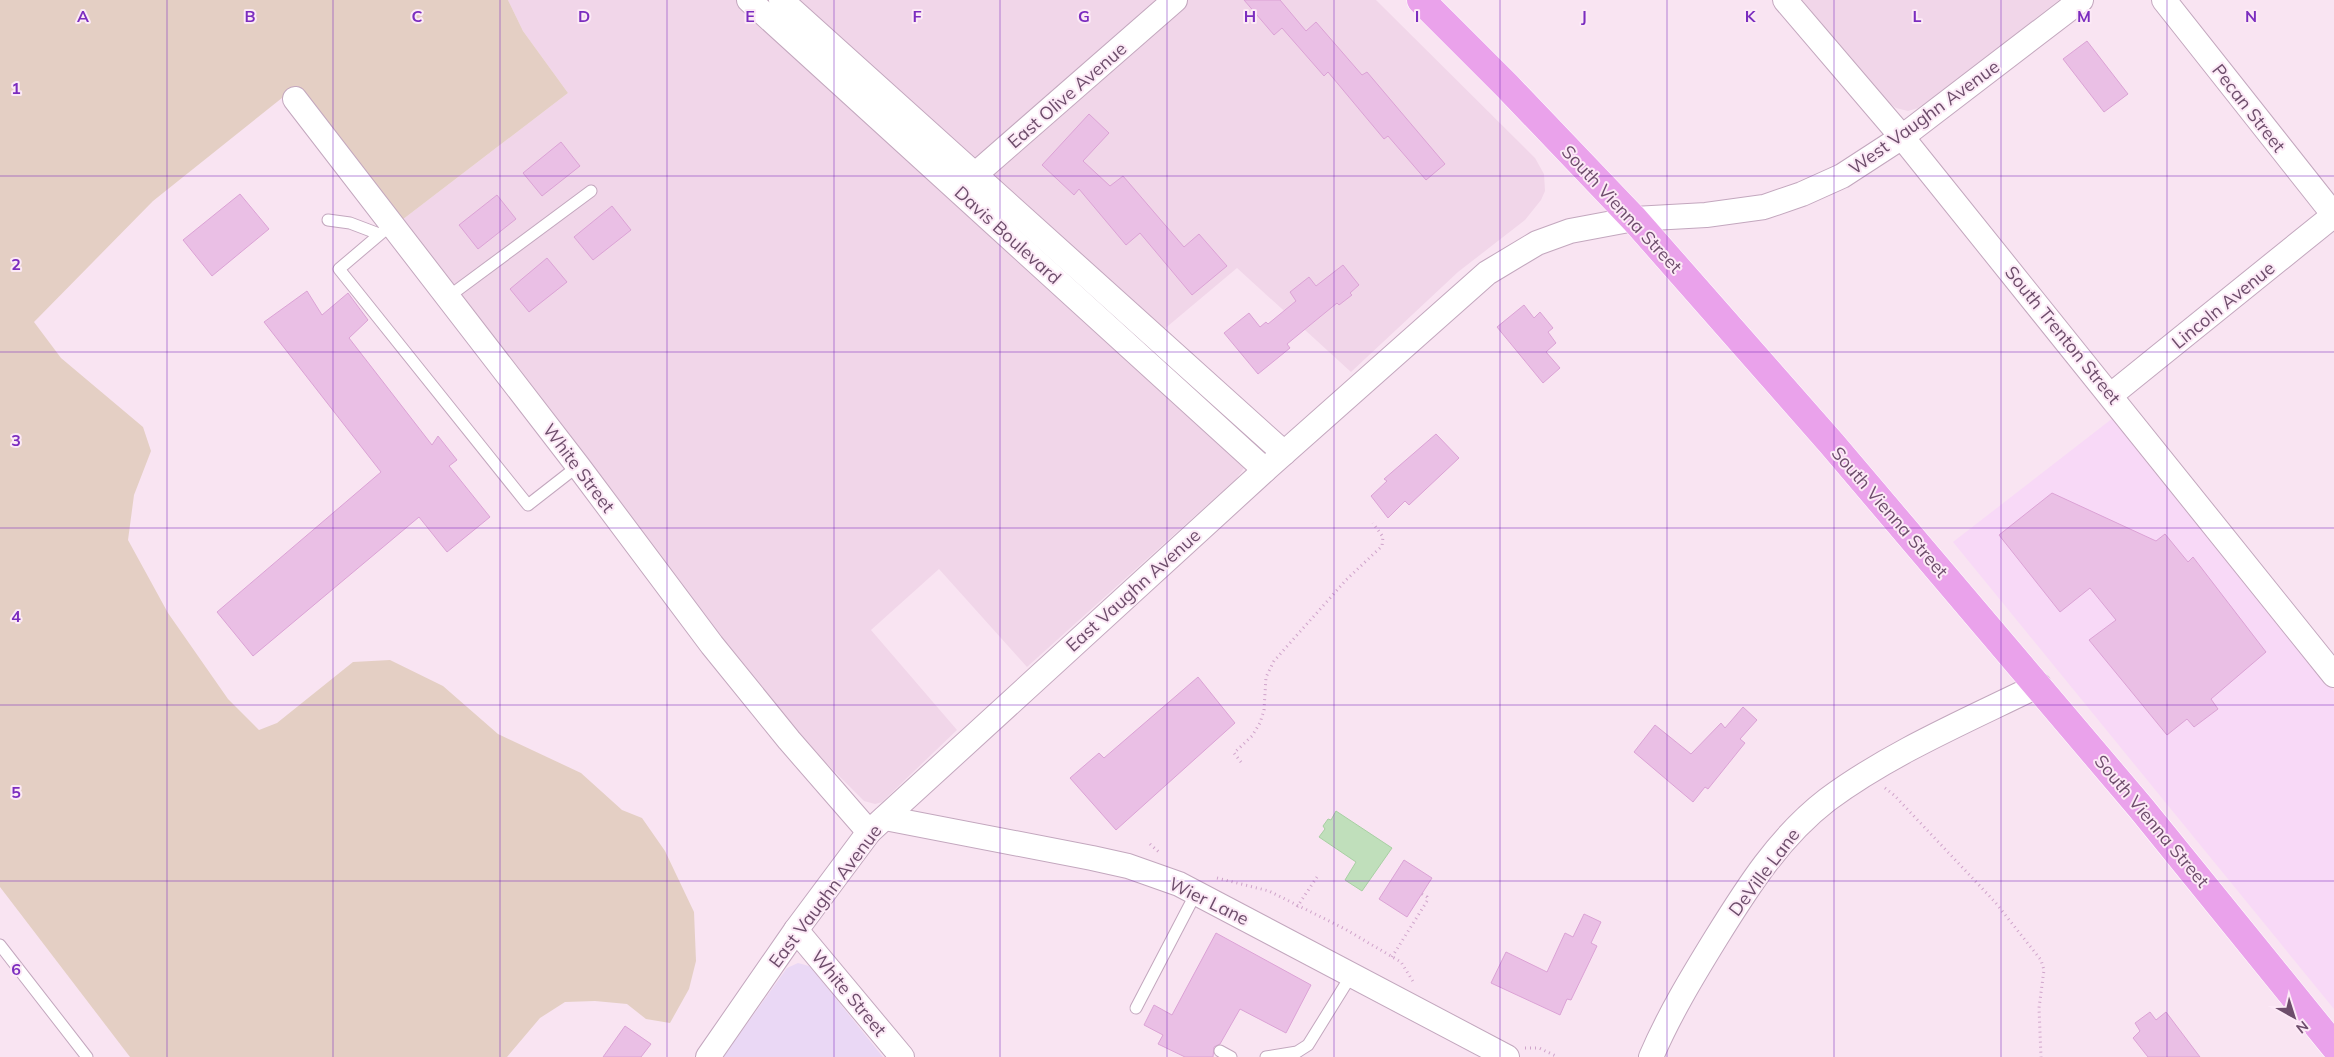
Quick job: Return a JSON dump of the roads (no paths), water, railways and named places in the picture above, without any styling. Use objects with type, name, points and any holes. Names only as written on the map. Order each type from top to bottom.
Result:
[{"type":"highway","name":"South Vienna Street","points":[[1421,0],[1507,86],[1634,219],[1826,436],[2039,685],[2222,906],[2334,1046]]},
{"type":"street","name":"Davis Boulevard","points":[[749,0],[1284,453]]},
{"type":"street","name":"Davis Boulevard","points":[[781,0],[966,183],[1265,470]]},
{"type":"street","name":"East Olive Avenue","points":[[966,183],[1175,0]]},
{"type":"street","name":"South Trenton Street","points":[[1786,0],[1902,137],[2334,674]]},
{"type":"street","name":"West Vaughn Avenue","points":[[1634,219],[1706,215],[1764,207],[1802,194],[1842,176],[1902,137],[2081,0]]},
{"type":"street","name":"Pecan Street","points":[[2164,0],[2334,215]]},
{"type":"street","name":"White Street","points":[[295,99],[385,229],[448,297],[712,645],[789,740],[877,825]]},
{"type":"street","name":"Lincoln Avenue","points":[[2111,395],[2334,215]]},
{"type":"street","name":"East Vaughn Avenue","points":[[708,1057],[796,930],[877,825],[1265,470],[1487,273],[1537,243],[1570,231],[1634,219]]},
{"type":"street","name":"DeVille Lane","points":[[1651,1057],[1666,1021],[1708,950],[1749,885],[1790,833],[1826,801],[1877,767],[2039,685]]},
{"type":"street","name":"Wier Lane","points":[[877,825],[1128,866],[1179,884],[1204,885],[1352,974],[1513,1052]]},
{"type":"street","name":"White Street","points":[[796,930],[902,1057]]},
{"type":"lane","points":[[448,297],[591,191]]},
{"type":"lane","points":[[328,220],[385,229]]},
{"type":"lane","points":[[385,229],[339,269],[528,505],[578,466]]},
{"type":"lane","points":[[1136,1008],[1204,885]]},
{"type":"lane","points":[[0,945],[87,1057]]},
{"type":"lane","points":[[1266,1057],[1297,1052],[1308,1045],[1352,974]]},
{"type":"lane","points":[[1220,1051],[1231,1057]]}]
